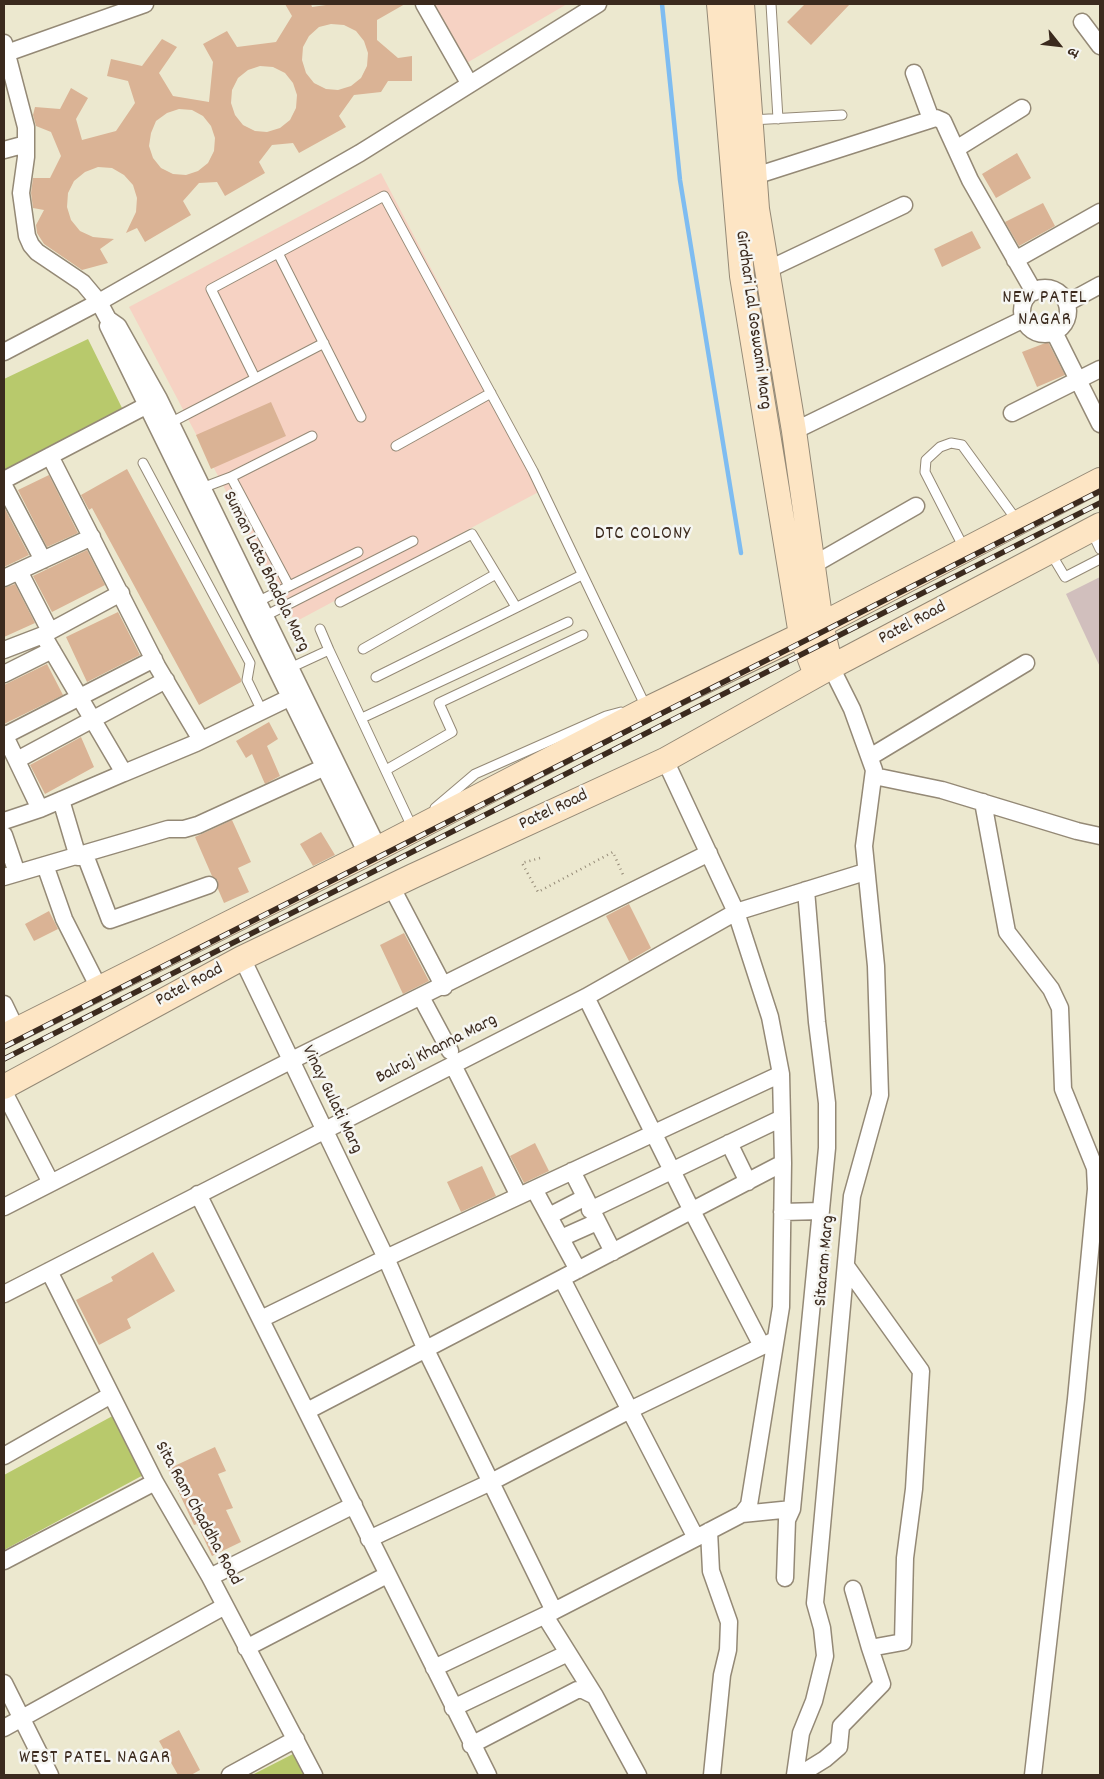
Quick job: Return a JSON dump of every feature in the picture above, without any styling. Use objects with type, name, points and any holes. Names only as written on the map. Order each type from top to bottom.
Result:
[{"type":"main road","name":"Girdhari Lal Goswami Marg","points":[[719,4],[742,276],[811,629]]},
{"type":"main road","name":"Girdhari Lal Goswami Marg","points":[[742,4],[757,209],[794,431],[813,565],[811,629]]},
{"type":"main road","points":[[10,1032],[372,851],[647,709],[811,629],[1100,480]]},
{"type":"main road","name":"Patel Road","points":[[4,1087],[242,958],[391,886],[664,760],[823,671],[1050,552],[1097,535]]},
{"type":"main road","points":[[811,629],[823,671]]},
{"type":"street","points":[[5,50],[145,4]]},
{"type":"street","points":[[424,4],[469,83]]},
{"type":"street","points":[[4,352],[99,302],[360,152],[598,4]]},
{"type":"street","points":[[1082,22],[1100,46]]},
{"type":"street","name":"Suman Lata Bhadola Marg","points":[[5,50],[24,112],[26,144],[21,193],[27,236],[31,245],[37,252],[76,277],[99,302],[108,319],[110,333],[153,402],[324,767],[372,851]]},
{"type":"street","points":[[914,73],[931,119]]},
{"type":"street","points":[[956,149],[1022,108]]},
{"type":"street","points":[[755,176],[936,118],[943,122],[970,180],[1034,292]]},
{"type":"street","points":[[4,150],[26,144]]},
{"type":"street","points":[[767,270],[904,205]]},
{"type":"street","points":[[1015,260],[1100,212]]},
{"type":"street","points":[[1067,303],[1100,285]]},
{"type":"street","points":[[1046,288],[1053,290],[1059,293],[1067,303],[1067,317],[1064,324],[1054,332],[1039,333],[1027,325],[1024,318],[1024,303],[1034,292],[1046,288]]},
{"type":"street","points":[[794,431],[1024,318]]},
{"type":"street","points":[[1054,332],[1100,424]]},
{"type":"street","points":[[1012,413],[1100,369]]},
{"type":"street","points":[[4,480],[153,402]]},
{"type":"street","name":"Suman Lata Bhadola Marg","points":[[153,402],[170,423],[290,668],[372,851]]},
{"type":"street","points":[[50,456],[154,659],[201,740]]},
{"type":"street","points":[[4,486],[43,560]]},
{"type":"street","points":[[813,565],[916,506]]},
{"type":"street","points":[[4,578],[92,537]]},
{"type":"street","points":[[19,571],[52,650],[124,773]]},
{"type":"street","points":[[4,650],[46,633],[121,593]]},
{"type":"street","points":[[4,674],[52,650]]},
{"type":"street","points":[[40,809],[4,735],[154,659]]},
{"type":"street","points":[[870,757],[1026,663]]},
{"type":"street","points":[[823,671],[852,709],[870,757],[874,776],[942,790],[1077,831],[1100,836]]},
{"type":"street","points":[[17,760],[166,680]]},
{"type":"street","points":[[4,821],[40,809],[201,740],[291,698]]},
{"type":"street","points":[[664,760],[736,912],[770,1017],[781,1074],[783,1164],[781,1307],[768,1343],[751,1498],[742,1514]]},
{"type":"street","points":[[4,835],[10,875],[81,856],[168,829],[184,829],[198,825],[324,767]]},
{"type":"street","name":"Sitaram Marg","points":[[795,1775],[801,1733],[814,1701],[825,1656],[822,1628],[815,1603],[852,1196],[880,1095],[876,966],[865,872],[864,846],[874,776]]},
{"type":"street","points":[[61,800],[81,856],[110,920],[209,885]]},
{"type":"street","points":[[983,802],[1007,932],[1051,989],[1060,1008],[1063,1089],[1095,1168],[1096,1240],[1033,1775]]},
{"type":"street","points":[[4,1207],[290,1061],[444,987],[709,854]]},
{"type":"street","points":[[45,866],[64,919],[99,988]]},
{"type":"street","name":"Balraj Khanna Marg","points":[[4,1294],[324,1131],[452,1058],[586,997],[736,912],[865,872]]},
{"type":"street","points":[[391,886],[444,987]]},
{"type":"street","points":[[786,1578],[787,1520],[792,1509],[827,1148],[827,1103],[817,1022],[806,890]]},
{"type":"street","name":"Vinay Gulati Marg","points":[[242,958],[386,1258],[426,1350],[491,1482],[568,1652],[595,1696],[638,1775]]},
{"type":"street","points":[[421,997],[519,1196]]},
{"type":"street","points":[[586,997],[692,1211],[768,1343]]},
{"type":"street","points":[[4,1004],[10,1032]]},
{"type":"street","points":[[261,1320],[386,1258],[781,1074]]},
{"type":"street","points":[[4,1092],[51,1183]]},
{"type":"street","points":[[561,1238],[591,1210],[782,1118]]},
{"type":"street","points":[[729,1143],[748,1182]]},
{"type":"street","points":[[306,1411],[783,1164]]},
{"type":"street","points":[[572,1171],[613,1252]]},
{"type":"street","points":[[534,1189],[578,1270]]},
{"type":"street","points":[[198,1194],[354,1505],[471,1745],[488,1775]]},
{"type":"street","points":[[549,1216],[591,1210]]},
{"type":"street","points":[[782,1212],[821,1211]]},
{"type":"street","points":[[846,1266],[921,1371],[914,1488],[905,1558],[903,1642],[870,1648]]},
{"type":"street","name":"Sita Ram Chaddha Road","points":[[49,1270],[155,1482],[210,1577],[314,1775]]},
{"type":"street","points":[[562,1278],[630,1410],[703,1535],[712,1571],[729,1622],[728,1650],[722,1675],[712,1775]]},
{"type":"street","points":[[369,1539],[491,1482],[630,1410],[768,1343]]},
{"type":"street","points":[[4,1456],[111,1395]]},
{"type":"street","points":[[4,1562],[155,1482]]},
{"type":"street","points":[[210,1577],[354,1505]]},
{"type":"street","points":[[434,1668],[550,1614],[742,1514],[792,1509]]},
{"type":"street","points":[[246,1648],[387,1575]]},
{"type":"street","points":[[799,1775],[825,1760],[839,1747],[841,1726],[882,1684],[854,1589]]},
{"type":"street","points":[[4,1728],[22,1720],[225,1606]]},
{"type":"street","points":[[454,1708],[568,1652]]},
{"type":"street","points":[[4,1683],[50,1775]]},
{"type":"street","points":[[471,1745],[577,1690],[583,1690],[595,1696]]},
{"type":"street","points":[[230,1775],[296,1739]]},
{"type":"lane","points":[[771,4],[778,119]]},
{"type":"lane","points":[[751,120],[842,115]]},
{"type":"lane","points":[[255,378],[211,289],[384,196],[533,471],[647,709]]},
{"type":"lane","points":[[278,253],[361,417]]},
{"type":"lane","points":[[170,423],[324,343]]},
{"type":"lane","points":[[396,446],[491,393]]},
{"type":"lane","points":[[202,488],[232,477],[312,436]]},
{"type":"lane","points":[[965,550],[925,472],[926,460],[940,447],[951,443],[962,445],[1018,522]]},
{"type":"lane","points":[[143,462],[250,663],[247,680],[262,711]]},
{"type":"lane","points":[[232,477],[289,586]]},
{"type":"lane","points":[[340,602],[472,534],[516,607]]},
{"type":"lane","points":[[261,609],[413,541]]},
{"type":"lane","points":[[261,609],[289,586],[358,552]]},
{"type":"lane","points":[[1050,552],[1065,577],[1100,559]]},
{"type":"lane","points":[[362,649],[496,574]]},
{"type":"lane","points":[[376,677],[582,575]]},
{"type":"lane","points":[[362,718],[568,622]]},
{"type":"lane","points":[[320,629],[412,830]]},
{"type":"lane","points":[[386,770],[452,732],[439,703],[583,635]]},
{"type":"lane","points":[[290,668],[329,650]]},
{"type":"path","points":[[540,858],[522,864],[538,892],[613,852],[630,892]]},
{"type":"shaded area","points":[[433,4],[567,4],[465,64]]},
{"type":"shaded area","points":[[381,173],[546,488],[295,622],[129,307]]},
{"type":"shaded area","points":[[1100,577],[1100,667],[1066,594]]},
{"type":"green space","points":[[88,339],[124,412],[4,480],[4,379]]},
{"type":"green space","points":[[118,1413],[149,1472],[4,1550],[4,1475]]},
{"type":"green space","points":[[293,1754],[305,1775],[252,1775]]},
{"type":"building","points":[[285,4],[311,4],[312,7],[333,4],[405,4],[377,20],[377,40],[398,58],[412,56],[412,81],[388,81],[381,92],[354,95],[339,116],[346,127],[299,153],[293,143],[272,145],[259,162],[265,173],[225,196],[217,182],[199,183],[183,201],[191,215],[145,242],[137,228],[126,233],[136,212],[137,198],[133,185],[124,175],[112,168],[98,167],[85,172],[74,181],[68,193],[67,207],[71,220],[80,231],[93,237],[114,239],[100,249],[108,263],[82,270],[44,244],[37,233],[36,225],[44,210],[33,208],[31,193],[33,178],[50,178],[61,156],[51,132],[36,126],[33,115],[35,107],[60,109],[71,88],[88,98],[76,119],[82,140],[116,131],[135,103],[128,81],[107,76],[111,59],[142,66],[162,39],[177,47],[159,73],[173,96],[209,102],[213,62],[203,44],[227,31],[237,47],[276,42],[292,16]],"holes":[[[331,24],[344,25],[356,31],[364,41],[368,53],[367,66],[361,78],[351,86],[338,90],[326,89],[314,83],[306,73],[302,60],[303,47],[309,36],[319,27]],[[260,66],[273,67],[285,73],[293,83],[297,95],[296,108],[290,120],[280,128],[267,132],[255,131],[243,125],[235,115],[231,103],[232,90],[238,78],[248,70]],[[179,109],[192,110],[203,116],[211,126],[215,138],[214,151],[208,163],[198,171],[186,175],[173,174],[161,168],[153,158],[149,146],[151,133],[156,121],[167,113]]]},
{"type":"building","points":[[805,4],[850,4],[811,45],[787,22]]},
{"type":"building","points":[[1017,153],[1031,178],[996,198],[982,174]]},
{"type":"building","points":[[1043,203],[1055,226],[1019,246],[1005,222]]},
{"type":"building","points":[[972,231],[981,248],[942,267],[934,249]]},
{"type":"building","points":[[1048,342],[1065,375],[1037,387],[1022,352]]},
{"type":"building","points":[[271,402],[286,436],[211,469],[196,435]]},
{"type":"building","points":[[127,469],[241,679],[241,682],[199,705],[92,508],[89,510],[81,495]]},
{"type":"building","points":[[49,475],[78,533],[47,547],[18,490]]},
{"type":"building","points":[[4,507],[29,555],[4,567]]},
{"type":"building","points":[[87,550],[105,585],[52,612],[33,576]]},
{"type":"building","points":[[15,584],[35,623],[4,637],[4,588]]},
{"type":"building","points":[[118,612],[140,655],[87,682],[66,637]]},
{"type":"building","points":[[47,664],[63,695],[4,724],[4,685]]},
{"type":"building","points":[[269,722],[278,739],[267,746],[280,776],[265,784],[252,754],[246,758],[236,741]]},
{"type":"building","points":[[81,737],[94,767],[45,794],[30,765]]},
{"type":"building","points":[[232,820],[251,862],[238,868],[249,892],[224,903],[218,889],[218,881],[212,876],[195,837]]},
{"type":"building","points":[[321,832],[335,855],[313,866],[300,844]]},
{"type":"building","points":[[629,904],[651,948],[629,961],[606,916]]},
{"type":"building","points":[[49,911],[58,929],[34,941],[25,924]]},
{"type":"building","points":[[404,933],[429,981],[403,994],[380,945]]},
{"type":"building","points":[[535,1143],[549,1171],[524,1183],[510,1156]]},
{"type":"building","points":[[482,1166],[496,1196],[461,1212],[447,1182]]},
{"type":"building","points":[[153,1252],[175,1291],[127,1319],[131,1328],[99,1345],[76,1300],[113,1281],[111,1277]]},
{"type":"building","points":[[215,1447],[226,1471],[218,1474],[233,1508],[226,1510],[241,1542],[212,1556],[197,1524],[194,1525],[168,1469]]},
{"type":"building","points":[[179,1730],[200,1770],[191,1775],[178,1775],[159,1741]]},
{"type":"waterway","points":[[662,4],[680,180],[741,553]]},
{"type":"railway","points":[[4,1047],[1100,491]]},
{"type":"railway","points":[[4,1059],[1100,503]]},
{"type":"district","name":"NEW PATEL NAGAR","points":[[1045,310]]},
{"type":"district","name":"DTC COLONY","points":[[643,535]]},
{"type":"district","name":"WEST PATEL NAGAR","points":[[95,1759]]}]
